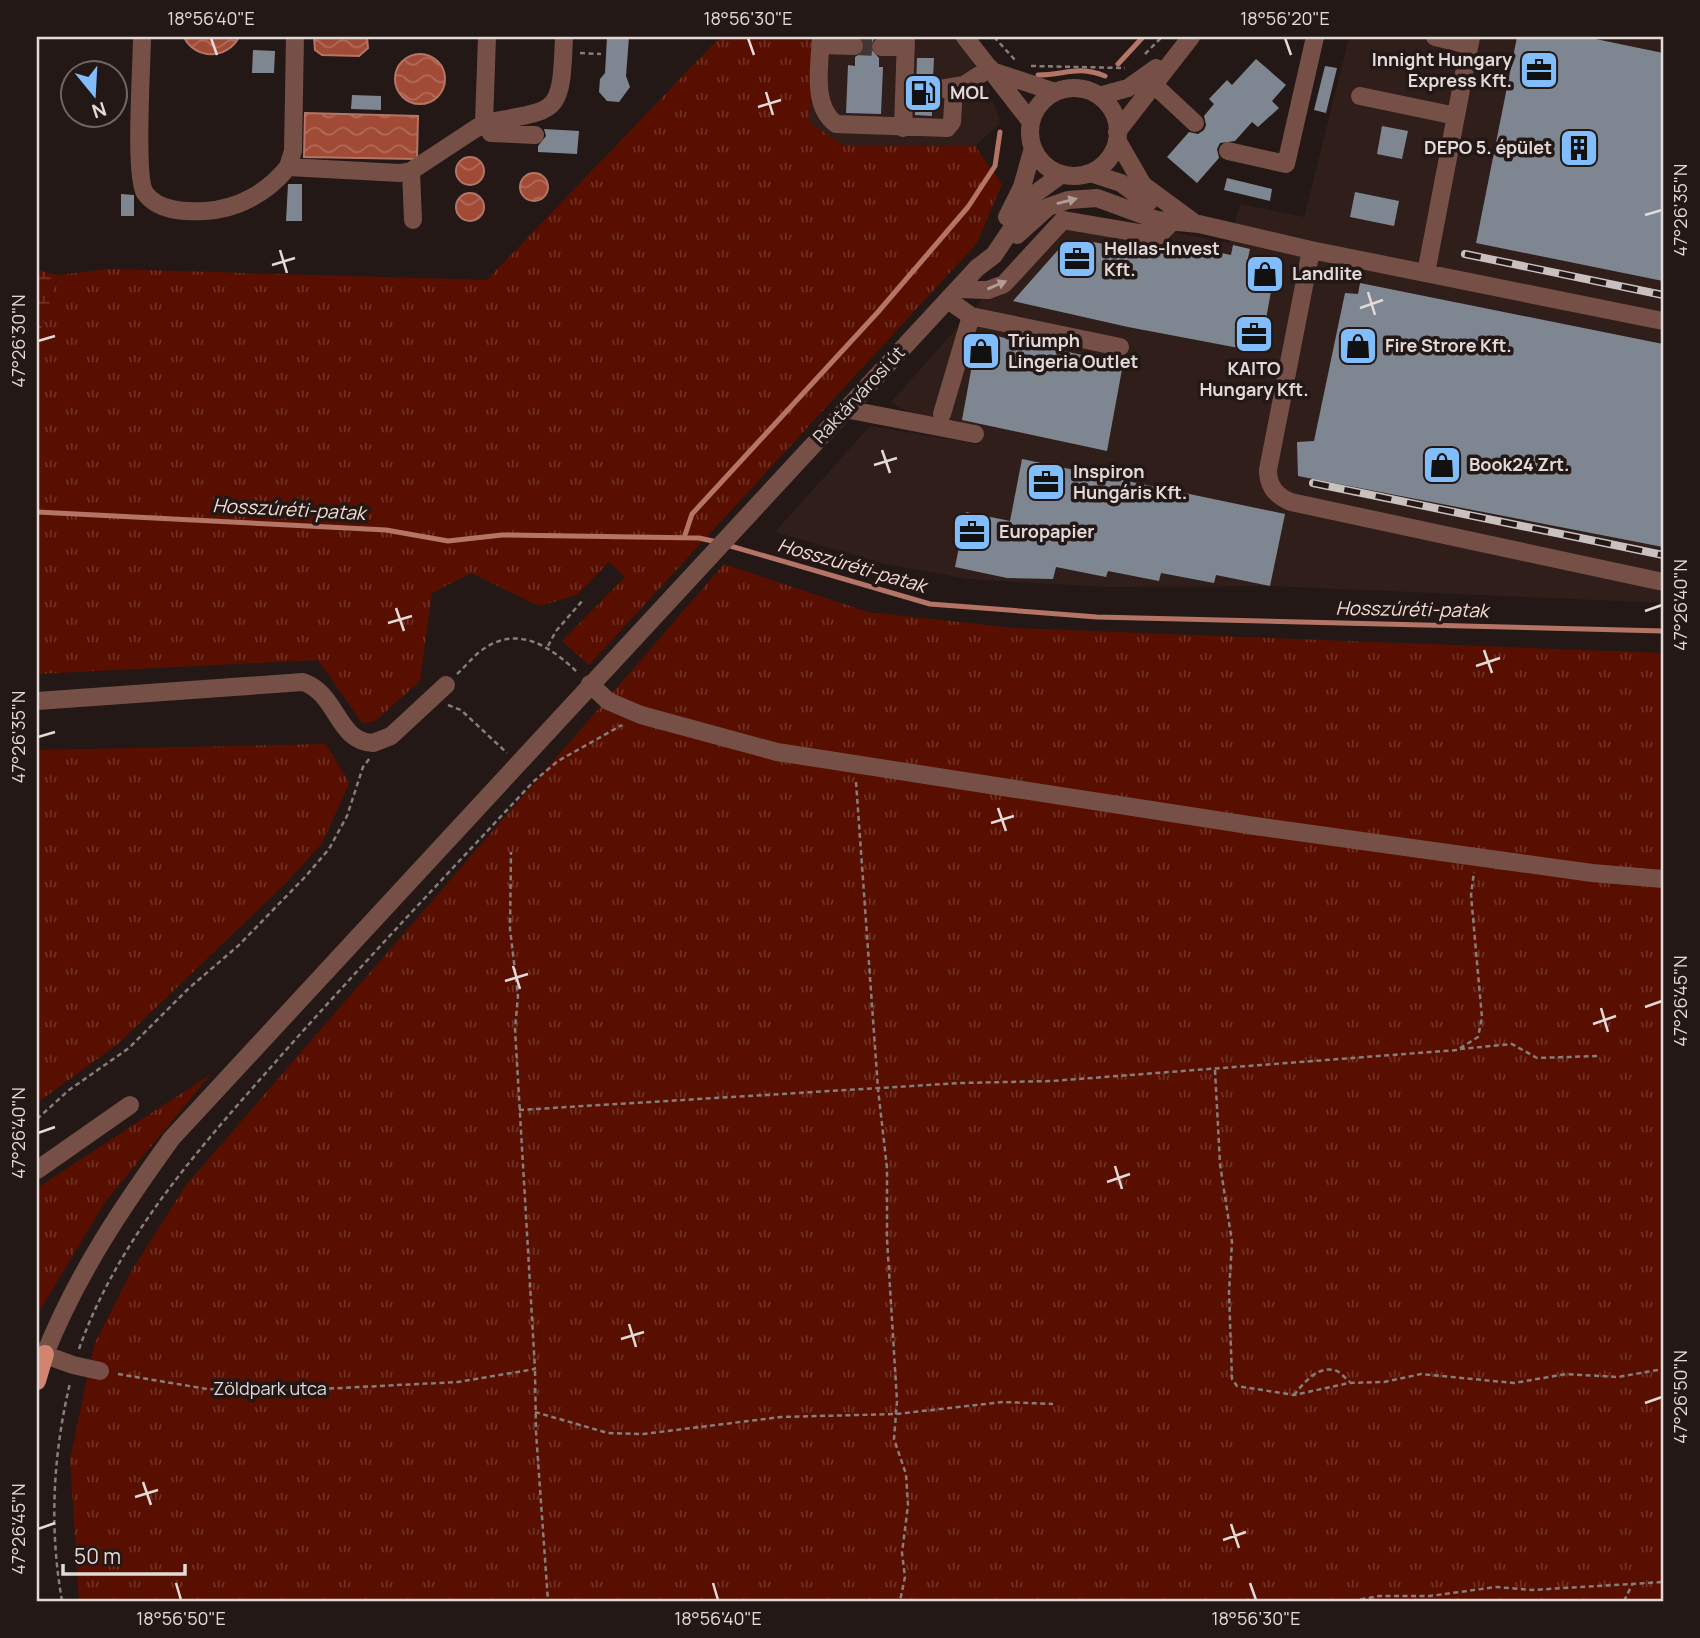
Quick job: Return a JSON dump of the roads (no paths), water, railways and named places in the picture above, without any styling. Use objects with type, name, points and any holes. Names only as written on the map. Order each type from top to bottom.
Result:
[{"type":"main road","points":[[37,1381],[39,1354]]},
{"type":"street","points":[[142,37],[140,180],[152,200],[174,209],[221,209],[254,197],[289,167],[293,151],[295,37]]},
{"type":"street","points":[[487,37],[484,123],[491,134],[535,135]]},
{"type":"street","points":[[965,37],[1031,122],[1042,101],[1055,92]]},
{"type":"street","points":[[1090,173],[1110,156],[1117,136],[1191,37]]},
{"type":"street","points":[[1228,151],[1286,164],[1315,37]]},
{"type":"street","points":[[1426,273],[1470,41],[1435,37]]},
{"type":"street","points":[[854,46],[821,41],[820,99],[828,118],[847,127],[942,129],[950,126],[954,89]]},
{"type":"street","points":[[881,47],[906,42],[909,89],[903,128]]},
{"type":"street","points":[[289,167],[400,173],[411,171],[484,123],[531,116],[550,107],[561,92],[564,44]]},
{"type":"street","points":[[1098,96],[1137,83],[1178,51]]},
{"type":"street","points":[[934,90],[954,89],[991,69],[1055,92],[1082,89],[1098,96],[1114,116],[1117,136],[1143,185],[1199,224]]},
{"type":"street","points":[[1153,85],[1195,123]]},
{"type":"street","points":[[1360,96],[1456,116]]},
{"type":"street","name":"Raktárvárosi út","points":[[977,268],[1018,196],[1033,148],[1031,122]]},
{"type":"street","points":[[1033,148],[1041,162],[1062,174],[1090,173],[1121,183],[1173,220]]},
{"type":"street","points":[[411,171],[413,220]]},
{"type":"street","name":"Raktárvárosi út","points":[[39,1354],[88,1261],[172,1138],[845,409],[977,268],[994,255],[1036,193],[1062,174]]},
{"type":"street","points":[[994,255],[1040,213],[1068,200],[1097,198],[1157,220],[1199,224],[1311,250],[1663,321]]},
{"type":"street","points":[[953,294],[1004,284],[1063,220],[1158,236],[1173,220]]},
{"type":"street","points":[[1311,250],[1268,470],[1270,483],[1277,495],[1291,502],[1663,582]]},
{"type":"street","points":[[953,294],[971,316],[1120,347]]},
{"type":"street","points":[[942,414],[971,316]]},
{"type":"street","points":[[845,409],[975,434]]},
{"type":"street","points":[[37,701],[303,682],[322,691],[352,736],[366,743],[382,741],[446,685]]},
{"type":"street","points":[[590,684],[608,701],[641,715],[777,752],[1476,857],[1626,877],[1663,879]]},
{"type":"street","points":[[37,1170],[130,1105]]},
{"type":"street","points":[[39,1354],[100,1371]]},
{"type":"water","points":[[184,37],[239,37],[227,50],[211,54],[196,50]]},
{"type":"water","points":[[314,37],[367,37],[368,48],[359,56],[322,55],[315,50]]},
{"type":"water","points":[[420,54],[438,61],[445,79],[438,97],[420,104],[402,97],[395,79],[402,61]]},
{"type":"water","points":[[305,113],[418,116],[417,159],[304,157]]},
{"type":"water","points":[[470,157],[480,161],[484,171],[480,181],[470,185],[460,181],[456,171],[460,161]]},
{"type":"water","points":[[534,173],[544,177],[548,187],[544,197],[534,201],[524,197],[520,187],[524,177]]},
{"type":"water","points":[[470,193],[480,197],[484,207],[480,217],[470,221],[460,217],[456,207],[460,197]]},
{"type":"waterway","points":[[1118,64],[1143,37]]},
{"type":"waterway","points":[[1038,75],[1087,71],[1105,76]]},
{"type":"waterway","points":[[684,538],[692,514],[878,312],[968,207],[995,166],[1000,132]]},
{"type":"waterway","name":"Hosszúréti-patak","points":[[37,512],[386,530],[448,541],[502,535],[699,538],[717,542]]},
{"type":"waterway","name":"Hosszúréti-patak","points":[[727,545],[930,604],[1097,617],[1663,631]]},
{"type":"tunnel","points":[[854,46],[881,47]]},
{"type":"tunnel","points":[[914,89],[934,90]]},
{"type":"railway","points":[[1465,254],[1663,295]]},
{"type":"railway","points":[[1313,483],[1663,555]]},
{"type":"place","name":"Innight Hungary Express Kft.","points":[[1539,70]]},
{"type":"place","name":"MOL","points":[[923,93]]},
{"type":"place","name":"DEPO 5. épület","points":[[1579,148]]},
{"type":"place","name":"Hellas-Invest Kft.","points":[[1077,259]]},
{"type":"place","name":"Landlite","points":[[1265,274]]},
{"type":"place","name":"KAITO Hungary Kft.","points":[[1254,334]]},
{"type":"place","name":"Fire Strore Kft.","points":[[1358,346]]},
{"type":"place","name":"Triumph Lingeria Outlet","points":[[981,351]]},
{"type":"place","name":"Book24 Zrt.","points":[[1442,465]]},
{"type":"place","name":"Inspiron Hungáris Kft.","points":[[1046,482]]},
{"type":"place","name":"Europapier","points":[[972,532]]}]
